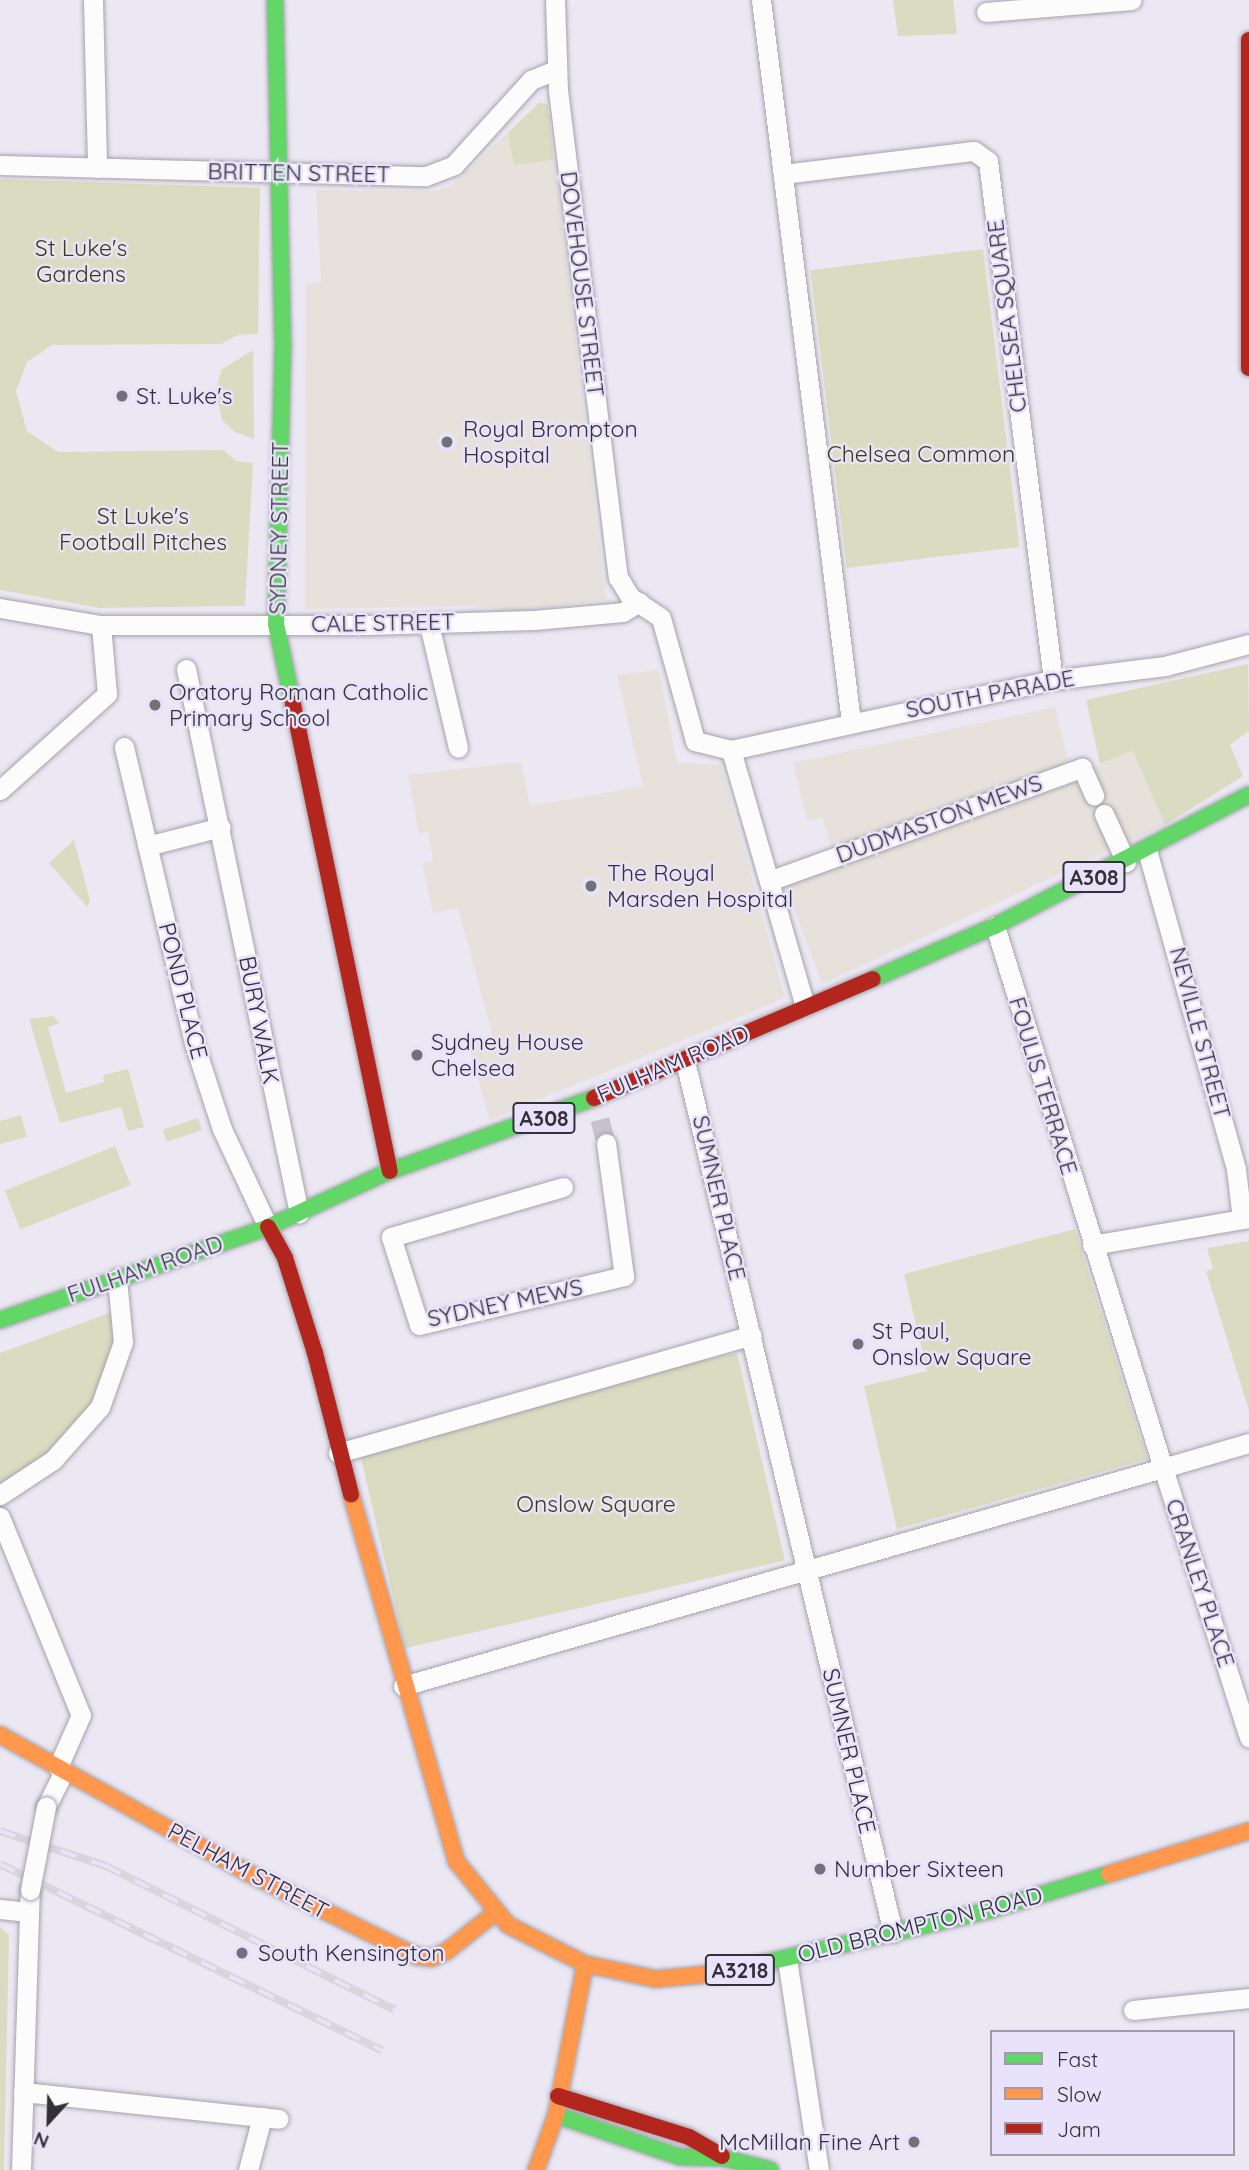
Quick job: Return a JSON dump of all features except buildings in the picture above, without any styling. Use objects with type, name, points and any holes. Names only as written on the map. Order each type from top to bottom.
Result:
[{"type":"main road","name":"SYDNEY STREET","points":[[275,0],[282,173],[276,624],[390,1171]]},
{"type":"main road","points":[[1249,40],[1249,368]]},
{"type":"main road","name":"FULHAM ROAD","points":[[0,1320],[268,1227],[390,1171],[598,1096],[685,1060],[995,926],[1126,862],[1249,795]]},
{"type":"main road","points":[[268,1227],[285,1258],[315,1353],[338,1453],[403,1686]]},
{"type":"main road","name":"OLD BROMPTON ROAD","points":[[403,1686],[456,1861],[496,1912],[523,1936],[585,1964],[637,1977],[676,1979],[787,1959],[1045,1895],[1249,1831]]},
{"type":"main road","name":"PELHAM STREET","points":[[0,1735],[246,1871],[416,1956],[432,1958],[447,1951],[496,1912]]},
{"type":"main road","points":[[536,2170],[556,2115],[585,1964]]},
{"type":"main road","points":[[558,2096],[689,2137],[724,2158]]},
{"type":"main road","points":[[556,2115],[680,2157],[724,2158],[770,2170]]},
{"type":"street","points":[[93,0],[97,168]]},
{"type":"street","name":"DOVEHOUSE STREET","points":[[555,0],[556,70],[615,558],[624,589],[662,618],[691,736],[712,749],[731,750]]},
{"type":"street","points":[[761,0],[850,722]]},
{"type":"street","points":[[986,12],[1033,4],[1132,0]]},
{"type":"street","name":"BRITTEN STREET","points":[[0,165],[282,173],[437,174],[468,152],[538,74],[556,70]]},
{"type":"street","name":"CHELSEA SQUARE","points":[[783,174],[974,151],[988,161],[1053,680]]},
{"type":"street","name":"CALE STREET","points":[[0,608],[101,625],[429,624],[623,612],[639,602]]},
{"type":"street","points":[[429,624],[458,748]]},
{"type":"street","points":[[0,790],[107,694],[101,625]]},
{"type":"street","name":"SOUTH PARADE","points":[[731,750],[1053,680],[1165,666],[1249,644]]},
{"type":"street","name":"BURY WALK","points":[[187,669],[299,1213]]},
{"type":"street","name":"POND PLACE","points":[[124,747],[215,1108],[268,1227]]},
{"type":"street","points":[[731,750],[805,1006]]},
{"type":"street","name":"DUDMASTON MEWS","points":[[769,881],[1082,768],[1094,795]]},
{"type":"street","points":[[1104,814],[1126,862]]},
{"type":"street","points":[[147,846],[221,827]]},
{"type":"street","name":"NEVILLE STREET","points":[[1147,850],[1233,1156],[1246,1218]]},
{"type":"street","name":"FOULIS TERRACE","points":[[995,926],[1163,1468]]},
{"type":"street","name":"SUMNER PLACE","points":[[685,1060],[751,1335]]},
{"type":"street","points":[[598,1096],[600,1119]]},
{"type":"street","name":"SYDNEY MEWS","points":[[563,1187],[391,1237],[419,1325],[624,1276],[606,1143]]},
{"type":"street","points":[[1092,1245],[1246,1218]]},
{"type":"street","points":[[0,1495],[53,1460],[100,1407],[123,1342],[117,1278]]},
{"type":"street","points":[[338,1453],[751,1335],[805,1569]]},
{"type":"street","points":[[403,1686],[1249,1443]]},
{"type":"street","name":"CRANLEY PLACE","points":[[1163,1468],[1249,1738]]},
{"type":"street","points":[[0,1517],[81,1715],[46,1807],[30,1890],[21,2170]]},
{"type":"street","name":"SUMNER PLACE","points":[[805,1569],[893,1933]]},
{"type":"street","points":[[0,1909],[29,1912]]},
{"type":"street","points":[[787,1959],[819,2170]]},
{"type":"street","points":[[1133,2010],[1249,1997]]},
{"type":"street","points":[[23,2092],[271,2118],[248,2170]]},
{"type":"shaded area","name":"Royal Brompton Hospital","points":[[540,102],[548,105],[606,600],[514,611],[474,606],[305,609],[306,284],[321,282],[316,190],[435,191],[452,185]]},
{"type":"shaded area","name":"The Royal Marsden Hospital","points":[[659,670],[677,763],[721,765],[785,998],[490,1120],[468,1045],[493,1037],[458,908],[433,913],[422,864],[433,861],[428,832],[419,834],[408,775],[521,762],[530,806],[643,786],[617,675]]},
{"type":"shaded area","points":[[1055,707],[1069,764],[1088,758],[1092,768],[1133,751],[1165,825],[822,984],[784,881],[836,861],[822,818],[807,820],[793,763]]},
{"type":"green space","points":[[893,0],[953,0],[957,34],[898,36]]},
{"type":"green space","points":[[540,102],[548,105],[553,160],[514,165],[508,133]]},
{"type":"green space","name":"St Luke's Gardens","points":[[0,179],[260,188],[258,334],[238,335],[221,344],[52,345],[27,362],[16,391],[27,431],[58,452],[223,450],[236,461],[253,463],[245,606],[100,608],[0,590]]},
{"type":"green space","name":"Chelsea Common","points":[[983,249],[1020,547],[847,568],[810,270]]},
{"type":"green space","points":[[253,350],[254,439],[235,432],[222,420],[216,393],[221,370]]},
{"type":"green space","points":[[1248,664],[1249,731],[1230,745],[1243,776],[1165,825],[1133,751],[1100,764],[1086,700]]},
{"type":"green space","points":[[74,840],[90,901],[87,907],[49,863]]},
{"type":"green space","points":[[53,1016],[60,1023],[48,1027],[66,1093],[104,1082],[103,1075],[128,1069],[144,1127],[128,1131],[121,1107],[60,1123],[29,1019]]},
{"type":"green space","points":[[21,1115],[27,1137],[0,1144],[0,1121]]},
{"type":"green space","points":[[198,1118],[202,1130],[167,1142],[163,1129]]},
{"type":"green space","points":[[115,1146],[131,1185],[20,1230],[5,1191]]},
{"type":"green space","points":[[1075,1229],[1147,1459],[897,1529],[864,1386],[927,1371],[904,1274]]},
{"type":"green space","points":[[1249,1241],[1249,1411],[1206,1271],[1213,1269],[1207,1248]]},
{"type":"green space","points":[[118,1310],[116,1342],[89,1409],[49,1454],[0,1488],[0,1353]]},
{"type":"green space","name":"Onslow Square","points":[[737,1353],[785,1561],[405,1648],[357,1441]]},
{"type":"green space","points":[[0,1927],[9,1935],[4,2170],[0,2170]]},
{"type":"tunnel","points":[[600,1119],[606,1143]]},
{"type":"railway","points":[[0,1831],[106,1866],[395,2010]]},
{"type":"railway","points":[[0,1864],[382,2050]]},
{"type":"traffic: fast","points":[[275,0],[283,341],[276,624],[293,704]]},
{"type":"traffic: fast","points":[[873,979],[995,926],[1249,795]]},
{"type":"traffic: fast","points":[[0,1320],[268,1227],[390,1171],[594,1098]]},
{"type":"traffic: fast","points":[[722,1973],[990,1910],[1109,1874]]},
{"type":"traffic: fast","points":[[556,2115],[680,2157],[724,2158],[770,2170]]},
{"type":"traffic: slow","points":[[351,1494],[456,1861],[508,1925],[585,1964]]},
{"type":"traffic: slow","points":[[0,1735],[246,1872],[416,1956],[432,1958],[447,1951],[496,1912]]},
{"type":"traffic: slow","points":[[1109,1874],[1249,1831]]},
{"type":"traffic: slow","points":[[536,2170],[556,2115],[585,1964],[656,1979],[722,1973]]},
{"type":"traffic: jam","points":[[1249,40],[1249,368]]},
{"type":"traffic: jam","points":[[293,704],[390,1171]]},
{"type":"traffic: jam","points":[[594,1098],[873,979]]},
{"type":"traffic: jam","points":[[268,1227],[285,1258],[315,1353],[351,1494]]},
{"type":"traffic: jam","points":[[558,2096],[689,2137],[722,2156]]},
{"type":"place","name":"St. Luke's","points":[[122,396]]},
{"type":"place","name":"Royal Brompton Hospital","points":[[447,442]]},
{"type":"place","name":"Oratory Roman Catholic Primary School","points":[[155,705]]},
{"type":"place","name":"The Royal Marsden Hospital","points":[[591,886]]},
{"type":"place","name":"Sydney House Chelsea","points":[[417,1055]]},
{"type":"place","name":"St Paul, Onslow Square","points":[[858,1344]]},
{"type":"place","name":"Number Sixteen","points":[[820,1869]]},
{"type":"place","name":"South Kensington","points":[[242,1953]]},
{"type":"place","name":"McMillan Fine Art","points":[[914,2142]]},
{"type":"park label","name":"St Luke's Football Pitches","points":[[143,529]]}]
